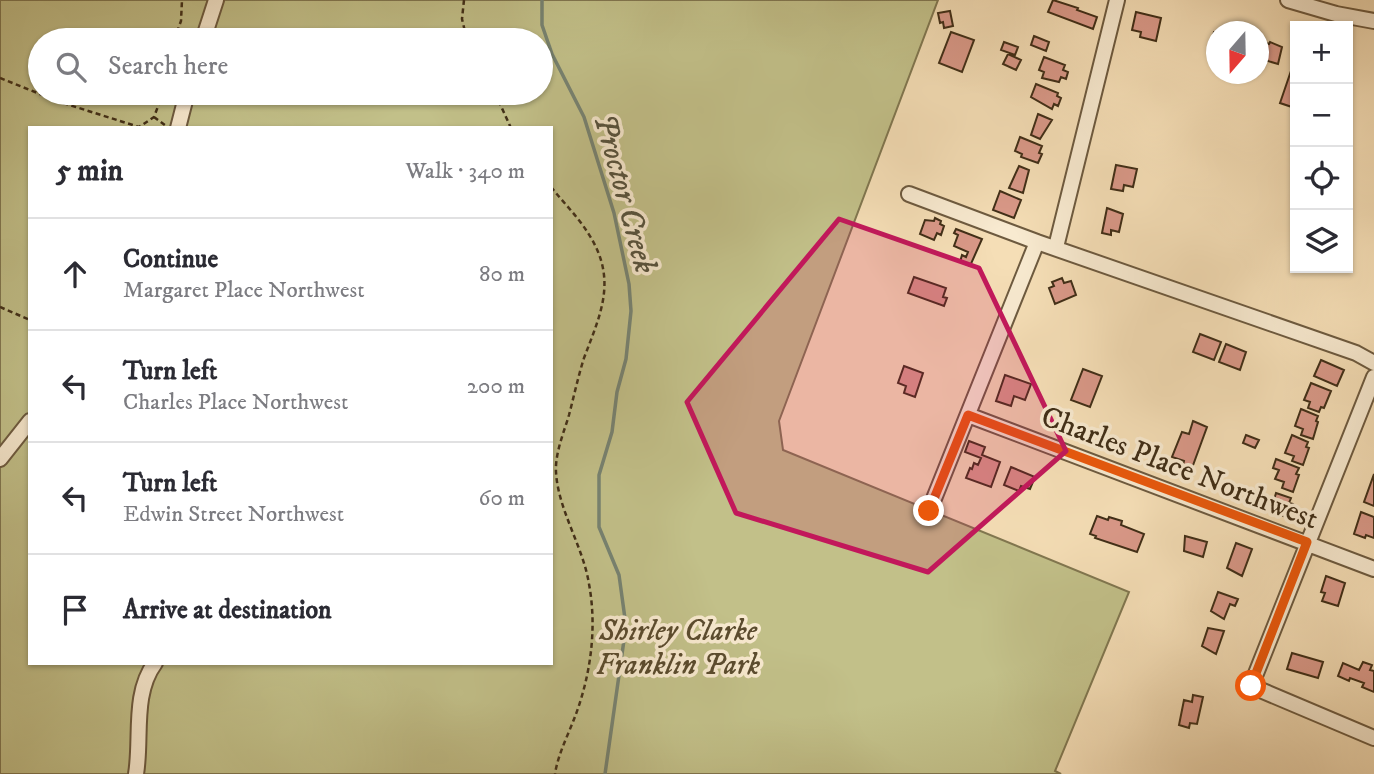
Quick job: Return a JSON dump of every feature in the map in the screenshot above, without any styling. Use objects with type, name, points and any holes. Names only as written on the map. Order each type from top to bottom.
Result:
[{"type":"street","points":[[207,28],[216,0]]},
{"type":"street","points":[[1056,247],[1117,0]]},
{"type":"street","points":[[1288,0],[1336,14],[1374,21]]},
{"type":"street","points":[[179,126],[184,105]]},
{"type":"street","points":[[909,194],[1037,242],[1356,353],[1374,363]]},
{"type":"street","points":[[929,511],[1037,242]]},
{"type":"street","points":[[1374,377],[1251,686],[1374,738]]},
{"type":"street","name":"Charles Place Northwest","points":[[968,415],[1374,569]]},
{"type":"street","points":[[0,460],[28,424]]},
{"type":"street","points":[[136,774],[141,695],[151,665]]},
{"type":"path","points":[[178,28],[182,0]]},
{"type":"path","points":[[464,0],[464,28]]},
{"type":"path","points":[[0,78],[28,89]]},
{"type":"path","points":[[69,105],[136,126]]},
{"type":"path","points":[[141,126],[155,117],[159,105]]},
{"type":"path","points":[[500,105],[510,126]]},
{"type":"path","points":[[155,117],[166,126]]},
{"type":"path","points":[[553,189],[588,233],[605,276],[604,302],[599,323],[583,360],[556,471],[562,501],[580,548],[589,583],[593,620],[590,665],[583,695],[555,774]]},
{"type":"path","points":[[0,307],[28,319]]},
{"type":"highlighted area","points":[[839,219],[979,268],[1066,451],[928,572],[736,513],[687,402]]},
{"type":"green space","name":"Shirley Clarke Franklin Park","points":[[0,0],[938,0],[779,421],[783,450],[1129,592],[1055,771],[1061,774],[0,774]]},
{"type":"building","points":[[1053,0],[1097,17],[1093,29],[1048,12]]},
{"type":"building","points":[[950,11],[953,26],[944,28],[938,13]]},
{"type":"building","points":[[1136,12],[1161,18],[1156,41],[1140,37],[1141,32],[1132,30]]},
{"type":"building","points":[[951,32],[974,40],[962,72],[939,63]]},
{"type":"building","points":[[1034,36],[1049,42],[1046,51],[1031,45]]},
{"type":"building","points":[[1004,42],[1018,47],[1015,55],[1001,50]]},
{"type":"building","points":[[1270,42],[1282,47],[1278,64],[1269,61]]},
{"type":"building","points":[[1008,54],[1021,60],[1016,70],[1003,64]]},
{"type":"building","points":[[1044,57],[1065,65],[1063,70],[1068,72],[1066,79],[1061,77],[1059,82],[1042,78],[1044,72],[1039,70]]},
{"type":"building","points":[[1290,74],[1290,106],[1280,103]]},
{"type":"building","points":[[1036,84],[1058,93],[1057,96],[1061,98],[1058,106],[1054,104],[1052,109],[1031,97]]},
{"type":"building","points":[[1038,114],[1052,120],[1040,139],[1031,135]]},
{"type":"building","points":[[1020,137],[1042,146],[1038,163],[1021,157],[1022,154],[1015,151]]},
{"type":"building","points":[[1116,165],[1137,169],[1133,187],[1124,185],[1123,191],[1111,189]]},
{"type":"building","points":[[1019,166],[1029,170],[1023,193],[1009,188]]},
{"type":"building","points":[[1000,191],[1021,200],[1014,218],[993,210]]},
{"type":"building","points":[[1107,208],[1123,214],[1119,232],[1111,230],[1111,235],[1102,233]]},
{"type":"building","points":[[935,218],[944,226],[941,235],[937,233],[934,240],[920,234],[925,220],[934,221]]},
{"type":"building","points":[[956,229],[982,239],[970,266],[960,262],[962,255],[966,257],[968,252],[954,246],[958,235],[954,233]]},
{"type":"building","points":[[914,277],[946,288],[944,306],[908,293]]},
{"type":"building","points":[[1062,278],[1064,283],[1071,281],[1076,295],[1055,304],[1049,288],[1054,286],[1052,282]]},
{"type":"building","points":[[1200,334],[1221,342],[1214,360],[1193,352]]},
{"type":"building","points":[[1226,344],[1246,352],[1240,370],[1219,362]]},
{"type":"building","points":[[1321,360],[1344,370],[1337,386],[1314,376]]},
{"type":"building","points":[[904,366],[923,373],[915,397],[904,393],[906,386],[898,383]]},
{"type":"building","points":[[1083,369],[1102,376],[1090,407],[1071,400]]},
{"type":"building","points":[[1005,375],[1031,384],[1025,400],[1014,396],[1011,406],[996,401]]},
{"type":"building","points":[[1311,383],[1331,391],[1324,408],[1321,407],[1319,412],[1308,408],[1310,402],[1304,400]]},
{"type":"building","points":[[1301,409],[1318,416],[1313,439],[1301,435],[1303,429],[1295,426]]},
{"type":"building","points":[[1193,421],[1207,427],[1192,468],[1183,465],[1184,461],[1172,457],[1182,432],[1189,434]]},
{"type":"building","points":[[1246,435],[1259,440],[1255,448],[1243,443]]},
{"type":"building","points":[[1292,435],[1308,442],[1306,447],[1309,448],[1303,465],[1292,461],[1294,456],[1285,453]]},
{"type":"building","points":[[969,441],[985,447],[982,455],[1000,462],[991,487],[966,478],[970,468],[972,469],[974,463],[978,465],[981,458],[965,452]]},
{"type":"building","points":[[1276,459],[1299,468],[1293,492],[1282,488],[1284,482],[1275,479],[1279,470],[1273,468]]},
{"type":"building","points":[[1011,467],[1035,477],[1030,489],[1021,486],[1019,491],[1004,485]]},
{"type":"building","points":[[1374,474],[1374,506],[1364,502]]},
{"type":"building","points":[[1276,493],[1291,498],[1289,503],[1293,504],[1289,518],[1266,510],[1270,499],[1274,500]]},
{"type":"building","points":[[1361,512],[1374,517],[1374,538],[1354,534]]},
{"type":"building","points":[[1097,516],[1122,521],[1121,525],[1144,534],[1137,552],[1090,534]]},
{"type":"building","points":[[1185,536],[1207,542],[1203,557],[1184,551]]},
{"type":"building","points":[[1236,543],[1252,549],[1242,576],[1227,568]]},
{"type":"building","points":[[1326,576],[1345,583],[1338,606],[1322,601],[1325,593],[1321,592]]},
{"type":"building","points":[[1218,592],[1238,599],[1235,606],[1230,604],[1224,619],[1211,611]]},
{"type":"building","points":[[1208,628],[1224,631],[1216,654],[1202,646]]},
{"type":"building","points":[[1292,653],[1323,662],[1318,678],[1287,669]]},
{"type":"building","points":[[1363,662],[1372,665],[1370,670],[1374,671],[1374,692],[1362,687],[1364,683],[1338,676],[1343,663],[1359,670]]},
{"type":"building","points":[[1193,695],[1203,697],[1197,724],[1190,723],[1189,728],[1179,725],[1184,700],[1192,702]]},
{"type":"waterway","name":"Proctor Creek","points":[[542,0],[543,28]]},
{"type":"waterway","name":"Proctor Creek","points":[[553,56],[584,117],[614,213],[629,284],[631,311],[626,359],[617,392],[612,432],[599,475],[599,527],[619,575],[626,626],[605,774]]},
{"type":"route","points":[[929,511],[968,415],[1307,542],[1251,686]]}]
